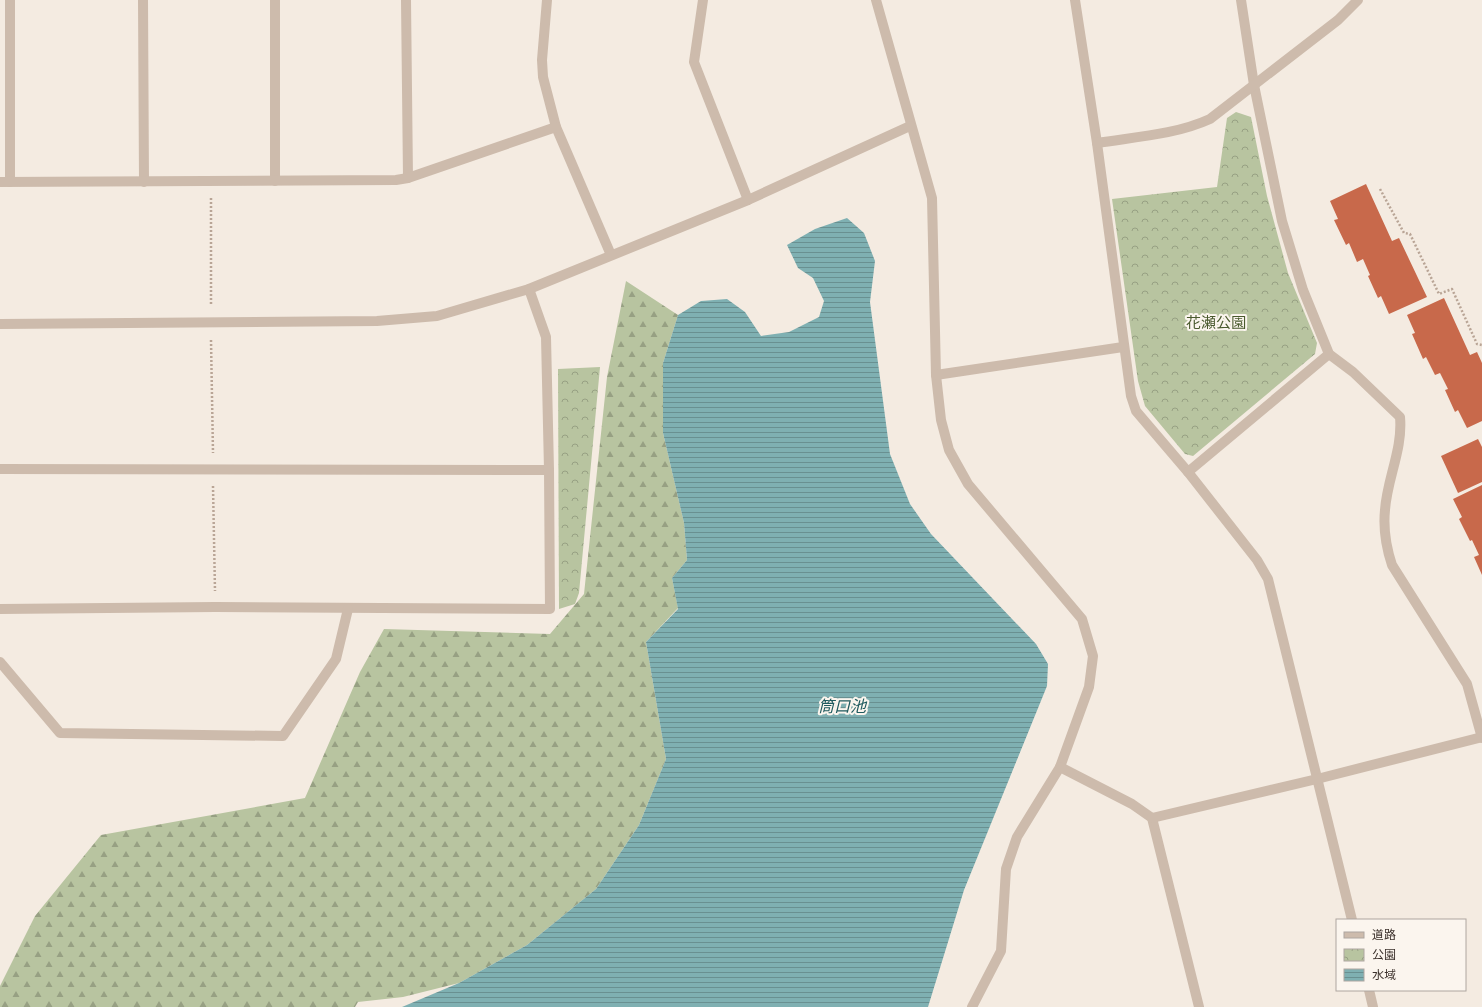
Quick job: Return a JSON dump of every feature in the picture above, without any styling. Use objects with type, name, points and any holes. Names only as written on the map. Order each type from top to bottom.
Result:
[{"type":"street","points":[[10,0],[5,182],[396,180],[408,178],[556,127]]},
{"type":"street","points":[[143,0],[144,182]]},
{"type":"street","points":[[275,0],[275,181]]},
{"type":"street","points":[[406,0],[408,178]]},
{"type":"street","points":[[547,0],[542,60],[544,77],[556,127],[611,254]]},
{"type":"street","points":[[702,0],[694,62],[748,200]]},
{"type":"street","points":[[876,0],[910,126],[932,198],[936,375],[942,420],[949,450],[968,484],[1082,619],[1093,656],[1089,687],[1060,768],[1017,836],[1006,869],[1001,951],[972,1007]]},
{"type":"street","points":[[1075,0],[1097,143],[1123,347],[1131,396],[1136,411],[1188,472],[1257,560],[1268,579],[1352,919]]},
{"type":"street","points":[[1152,818],[1482,738],[1467,684],[1401,582],[1392,565],[1386,545],[1385,509],[1401,432],[1400,417],[1353,372],[1330,354],[1304,290],[1282,221],[1254,85],[1242,0]]},
{"type":"street","points":[[1097,143],[1194,127],[1210,119],[1338,20],[1358,0]]},
{"type":"street","points":[[0,324],[377,322],[437,316],[529,289],[611,254],[748,200],[910,126]]},
{"type":"street","points":[[0,610],[215,607],[550,609],[546,337],[529,289]]},
{"type":"street","points":[[936,375],[1123,347]]},
{"type":"street","points":[[1188,472],[1330,354]]},
{"type":"street","points":[[0,469],[549,470]]},
{"type":"street","points":[[0,662],[60,733],[283,736],[336,659],[348,608]]},
{"type":"street","points":[[1060,768],[1132,804],[1152,818],[1199,1007]]},
{"type":"street","points":[[1369,991],[1373,1007]]},
{"type":"path","points":[[211,182],[211,322]]},
{"type":"path","points":[[1380,189],[1404,234],[1410,234],[1439,294],[1452,289],[1476,344],[1482,345]]},
{"type":"green space","name":"花瀬公園","points":[[1236,112],[1251,117],[1267,196],[1288,273],[1317,343],[1315,354],[1193,456],[1185,454],[1145,406],[1138,381],[1112,199],[1217,187],[1227,118]]},
{"type":"green space","points":[[626,281],[678,315],[663,363],[663,433],[684,523],[687,560],[672,578],[678,608],[646,642],[666,759],[639,825],[596,889],[527,945],[459,983],[403,997],[358,1002],[355,1007],[0,1007],[0,986],[35,916],[101,835],[305,798],[360,672],[384,629],[550,634],[584,594],[607,377]]},
{"type":"green space","points":[[600,367],[579,593],[575,604],[559,609],[558,369]]},
{"type":"water","name":"筒口池","points":[[847,218],[864,233],[875,261],[870,302],[890,454],[910,504],[931,534],[1036,644],[1048,664],[1047,686],[964,890],[928,1007],[402,1007],[459,983],[527,945],[596,889],[639,825],[666,759],[646,642],[678,609],[672,578],[687,560],[684,523],[663,433],[663,363],[678,315],[701,301],[727,299],[745,312],[761,336],[789,332],[819,317],[824,301],[813,278],[798,268],[787,245],[815,229]]},
{"type":"building","points":[[1366,184],[1392,241],[1399,238],[1427,297],[1389,314],[1381,296],[1378,298],[1368,276],[1370,275],[1363,259],[1357,262],[1349,243],[1346,245],[1334,220],[1338,219],[1330,201]]},
{"type":"building","points":[[1444,298],[1470,355],[1477,352],[1482,363],[1482,421],[1467,428],[1458,410],[1455,412],[1445,390],[1448,389],[1440,373],[1435,375],[1426,357],[1423,359],[1412,334],[1415,333],[1407,315]]},
{"type":"building","points":[[1478,439],[1482,447],[1482,482],[1458,493],[1441,456]]},
{"type":"building","points":[[1482,485],[1482,575],[1474,557],[1479,555],[1459,519],[1462,517],[1453,499]]}]
